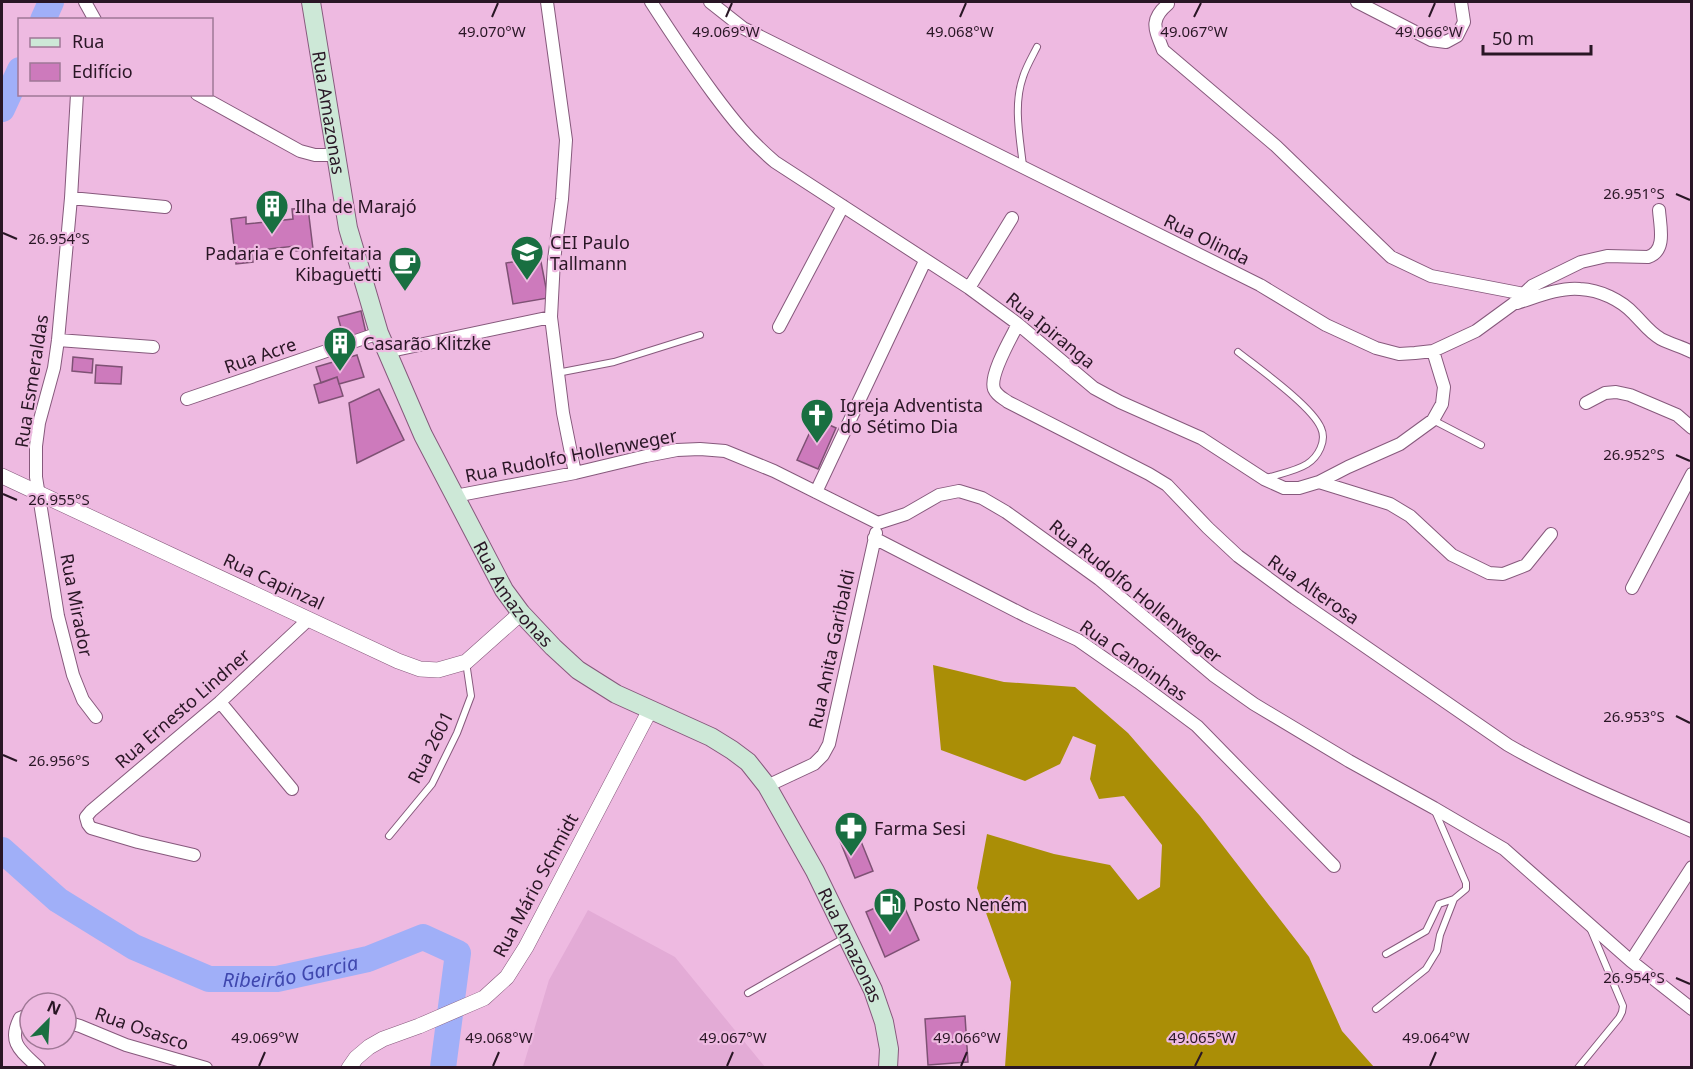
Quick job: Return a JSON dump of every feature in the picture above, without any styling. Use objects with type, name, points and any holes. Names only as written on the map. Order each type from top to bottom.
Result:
[{"type":"main road","name":"Rua Amazonas","points":[[311,2],[348,228],[379,333],[423,435],[504,590],[521,613],[578,670],[616,694],[711,737],[748,762],[767,786],[815,872],[873,990],[884,1022],[888,1068]]},
{"type":"street","points":[[85,2],[94,18]]},
{"type":"street","points":[[547,2],[566,140],[562,200],[554,260],[551,317],[563,413],[575,472]]},
{"type":"street","name":"Rua Ipiranga","points":[[651,2],[682,51],[739,128],[757,147],[775,162],[969,288],[1018,324],[1094,388],[1119,402],[1201,438],[1264,479],[1284,488],[1299,488],[1319,482],[1400,444],[1433,420]]},
{"type":"street","points":[[1358,2],[1431,40],[1446,42],[1457,36],[1464,22],[1461,2]]},
{"type":"street","name":"Rua Olinda","points":[[717,4],[743,28],[1260,285],[1354,338],[1376,348],[1399,354],[1433,351],[1476,331],[1513,304],[1532,286],[1581,262],[1607,256],[1648,257],[1653,255],[1659,250],[1659,210]]},
{"type":"street","points":[[1168,4],[1158,13],[1155,28],[1163,50],[1276,146],[1391,257],[1431,276],[1524,294]]},
{"type":"street","name":"Rua Esmeraldas","points":[[39,493],[36,477],[36,446],[58,340],[71,198],[77,96]]},
{"type":"street","points":[[201,96],[300,151],[315,155],[337,155]]},
{"type":"street","points":[[71,198],[165,207]]},
{"type":"street","points":[[779,327],[843,206]]},
{"type":"street","points":[[969,288],[1012,218]]},
{"type":"street","points":[[816,492],[925,261]]},
{"type":"street","points":[[1513,304],[1555,292],[1579,289],[1598,292],[1616,299],[1661,339],[1692,352]]},
{"type":"street","points":[[386,352],[551,317]]},
{"type":"street","name":"Rua Alterosa","points":[[1018,324],[994,376],[993,387],[997,395],[1167,485],[1238,556],[1508,745],[1582,783],[1692,831]]},
{"type":"street","name":"Rua Acre","points":[[187,399],[379,333]]},
{"type":"street","points":[[58,340],[153,347]]},
{"type":"street","points":[[1433,351],[1444,387],[1442,405],[1433,420]]},
{"type":"street","points":[[1586,404],[1605,393],[1616,392],[1630,395],[1677,415],[1692,428]]},
{"type":"street","name":"Rua Rudolfo Hollenweger","points":[[455,496],[677,450],[700,449],[725,451],[774,471],[878,523],[906,514],[939,495],[959,491],[982,498],[1006,512],[1099,579],[1214,675],[1254,704],[1504,849],[1631,961],[1692,1009]]},
{"type":"street","points":[[1632,588],[1692,474]]},
{"type":"street","name":"Rua Capinzal","points":[[2,476],[398,661],[420,669],[438,670],[466,662],[521,613]]},
{"type":"street","points":[[1319,482],[1390,504],[1410,516],[1452,555],[1489,573],[1503,574],[1526,565],[1551,534]]},
{"type":"street","name":"Rua Mirador","points":[[39,493],[58,616],[73,675],[83,700],[96,717]]},
{"type":"street","name":"Rua Anita Garibaldi","points":[[767,786],[814,764],[829,744],[878,523]]},
{"type":"street","name":"Rua Canoinhas","points":[[874,538],[1078,640],[1138,682],[1197,726],[1334,866]]},
{"type":"street","name":"Rua Ernesto Lindner","points":[[194,855],[91,828],[86,818],[91,810],[220,702],[309,619]]},
{"type":"street","points":[[220,702],[292,789]]},
{"type":"street","name":"Rua Mário Schmidt","points":[[349,1068],[356,1058],[369,1047],[383,1039],[484,998],[507,977],[526,947],[650,710]]},
{"type":"street","points":[[1631,961],[1692,867]]},
{"type":"street","points":[[18,1022],[14,1029],[18,1047]]},
{"type":"street","name":"Rua Osasco","points":[[78,1025],[126,1045],[206,1068]]},
{"type":"street","points":[[20,1051],[39,1068]]},
{"type":"lane","points":[[1023,166],[1019,96],[1022,77],[1037,47]]},
{"type":"lane","points":[[557,373],[614,362],[700,335]]},
{"type":"lane","points":[[1238,352],[1285,389],[1313,416],[1321,426],[1323,434],[1317,455],[1306,465],[1264,479]]},
{"type":"lane","points":[[1433,420],[1481,445]]},
{"type":"lane","name":"Rua 2601","points":[[389,836],[432,784],[457,733],[471,696],[466,662]]},
{"type":"lane","points":[[1386,954],[1426,931],[1439,904],[1454,899],[1466,889],[1466,883],[1434,808]]},
{"type":"lane","points":[[1376,1008],[1426,969],[1437,951],[1440,935],[1454,899]]},
{"type":"lane","points":[[1578,1068],[1623,1012],[1623,1006],[1588,924]]},
{"type":"lane","points":[[748,993],[848,936]]},
{"type":"shaded area","points":[[933,665],[1004,682],[1075,687],[1128,733],[1200,816],[1309,957],[1342,1031],[1374,1067],[1005,1067],[1011,982],[977,888],[987,834],[1054,854],[1110,865],[1138,900],[1160,887],[1162,845],[1124,796],[1099,799],[1090,779],[1096,745],[1073,736],[1060,764],[1025,781],[941,750]]},
{"type":"shaded area","points":[[588,910],[675,957],[765,1067],[523,1067],[549,980]]},
{"type":"building","name":"Ilha de Marajó","points":[[308,208],[313,249],[296,251],[295,246],[252,251],[253,262],[236,264],[231,219],[246,217],[246,224],[293,219],[292,209]]},
{"type":"building","name":"CEI Paulo Tallmann","points":[[540,257],[548,298],[513,304],[506,263]]},
{"type":"building","points":[[361,311],[366,333],[344,339],[338,317]]},
{"type":"building","name":"Casarão Klitzke","points":[[357,355],[364,377],[339,384],[337,377],[321,383],[316,367]]},
{"type":"building","points":[[73,357],[93,359],[92,373],[72,371]]},
{"type":"building","points":[[96,365],[122,367],[121,384],[95,383]]},
{"type":"building","points":[[337,377],[343,396],[319,403],[314,385]]},
{"type":"building","points":[[379,389],[404,440],[357,463],[349,403]]},
{"type":"building","name":"Igreja Adventista do Sétimo Dia","points":[[816,419],[836,428],[818,469],[797,460]]},
{"type":"building","points":[[858,834],[873,871],[855,878],[840,841]]},
{"type":"building","points":[[900,897],[919,940],[885,957],[866,912]]},
{"type":"building","points":[[965,1016],[968,1062],[928,1065],[925,1019]]},
{"type":"waterway","name":"Ribeirão Garcia","points":[[44,18],[51,2]]},
{"type":"waterway","name":"Ribeirão Garcia","points":[[2,109],[18,74]]},
{"type":"waterway","name":"Ribeirão Garcia","points":[[2,850],[58,900],[134,947],[209,979],[277,979],[368,959],[423,937],[458,953],[443,1068]]},
{"type":"place","name":"Ilha de Marajó","points":[[272,235]]},
{"type":"place","name":"CEI Paulo Tallmann","points":[[527,281]]},
{"type":"place","name":"Padaria e Confeitaria Kibaguetti","points":[[405,292]]},
{"type":"place","name":"Casarão Klitzke","points":[[340,372]]},
{"type":"place","name":"Igreja Adventista do Sétimo Dia","points":[[817,444]]},
{"type":"place","name":"Farma Sesi","points":[[851,857]]},
{"type":"place","name":"Posto Neném","points":[[890,933]]}]
